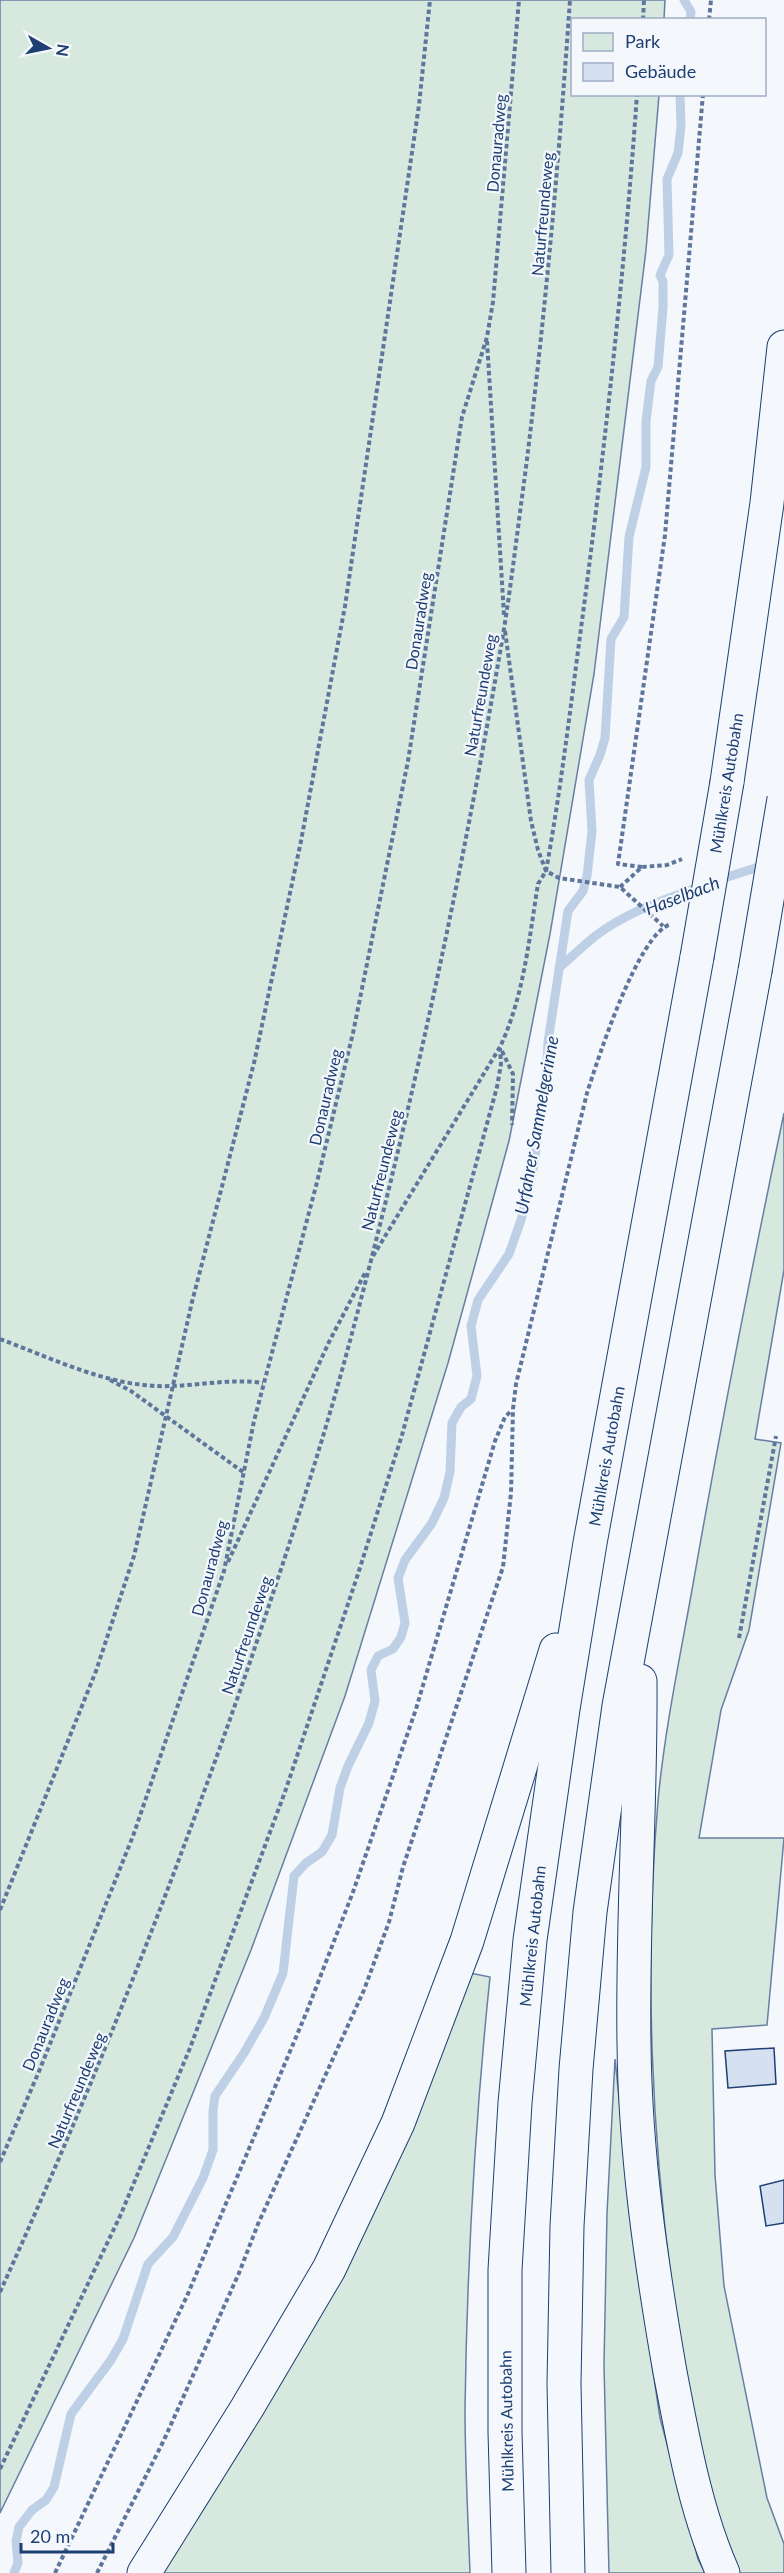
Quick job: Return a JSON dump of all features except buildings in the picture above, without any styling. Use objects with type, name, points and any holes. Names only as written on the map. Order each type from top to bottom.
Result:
[{"type":"highway","name":"Mühlkreis Autobahn","points":[[509,2573],[505,2432],[505,2270],[515,2103],[530,1941],[543,1840],[590,1543],[728,782],[767,503],[784,346]]},
{"type":"highway","points":[[568,2573],[564,2384],[567,2226],[576,2069],[590,1912],[619,1706],[755,971],[784,800]]},
{"type":"highway","points":[[144,2573],[247,2408],[329,2269],[398,2123],[467,1941],[590,1543]]},
{"type":"highway","points":[[639,1592],[640,1758],[634,1955],[634,2045],[639,2155],[660,2317],[677,2409],[698,2499],[723,2573]]},
{"type":"path","points":[[0,1910],[96,1671],[134,1556],[222,1180],[254,1063],[302,841],[334,672],[419,105],[430,0]]},
{"type":"path","name":"Donauradweg","points":[[0,2162],[40,2069],[133,1836],[224,1571],[263,1383],[318,1176],[352,1033],[408,761],[462,417],[487,337],[497,264],[519,0]]},
{"type":"path","name":"Naturfreundeweg","points":[[0,2292],[115,2028],[204,1793],[301,1506],[347,1352],[392,1178],[436,988],[484,746],[505,625],[552,242],[570,0]]},
{"type":"path","points":[[642,18],[644,0]]},
{"type":"path","points":[[709,18],[711,0]]},
{"type":"path","points":[[224,1571],[329,1342],[369,1264],[500,1047],[516,1005],[538,884],[546,871],[571,704],[610,392],[629,213],[637,96]]},
{"type":"path","points":[[642,867],[618,864],[665,535],[703,96]]},
{"type":"path","points":[[97,2573],[164,2440],[239,2273],[266,2205],[364,1990],[389,1922],[403,1868],[503,1567],[511,1493],[513,1409],[520,1361],[597,1060],[642,954],[663,926],[620,887],[559,878],[546,871],[538,850],[531,821],[505,625],[487,337]]},
{"type":"path","points":[[500,1047],[513,1074],[512,1125]]},
{"type":"path","points":[[0,2469],[130,2192],[190,2048],[286,1789],[402,1435],[497,1087],[501,1064],[500,1047]]},
{"type":"path","points":[[0,1339],[104,1377],[131,1391],[243,1472]]},
{"type":"path","points":[[104,1377],[144,1385],[174,1386],[235,1380],[263,1383]]},
{"type":"path","points":[[55,2573],[106,2471],[187,2296],[311,2001],[353,1892],[416,1709],[495,1441],[505,1417],[513,1409]]},
{"type":"path","points":[[739,1638],[776,1436]]},
{"type":"green space","points":[[0,0],[665,0],[664,18],[571,18],[571,96],[659,96],[646,250],[594,674],[550,934],[509,1141],[448,1363],[345,1696],[251,1950],[134,2238],[0,2513]]},
{"type":"green space","points":[[784,1113],[784,1270],[755,1439],[781,1443],[749,1630],[721,1710],[699,1838],[784,1838],[767,2025],[712,2029],[715,2175],[724,2286],[767,2498],[784,2544],[784,2573],[739,2573],[726,2541],[705,2474],[690,2403],[674,2299],[655,2113],[651,1925],[658,1801],[669,1715],[727,1400]]},
{"type":"green space","points":[[470,1973],[490,1977],[476,2139],[466,2355],[465,2430],[470,2573],[162,2573]]},
{"type":"green space","points":[[615,2059],[634,2244],[660,2418],[698,2559],[705,2573],[609,2573],[604,2365],[607,2213]]},
{"type":"waterway","name":"Urfahrer Sammelgerinne","points":[[684,0],[691,12],[690,18]]},
{"type":"waterway","name":"Urfahrer Sammelgerinne","points":[[14,2573],[18,2563],[16,2541],[19,2527],[32,2510],[46,2500],[54,2487],[71,2414],[111,2360],[123,2339],[148,2264],[173,2237],[203,2178],[213,2150],[215,2096],[264,2018],[283,1973],[294,1876],[306,1863],[322,1852],[332,1835],[340,1788],[369,1723],[375,1701],[371,1670],[378,1656],[393,1649],[401,1637],[405,1623],[398,1578],[405,1560],[432,1523],[444,1498],[450,1472],[452,1423],[461,1407],[471,1399],[477,1376],[471,1326],[478,1300],[509,1254],[521,1220],[533,1170],[546,1080],[548,1042],[568,911],[583,891],[587,876],[592,831],[589,780],[605,738],[611,639],[624,617],[629,537],[646,467],[646,421],[651,381],[658,367],[663,307],[663,282],[660,275],[669,255],[667,179],[678,153],[681,126],[680,96]]},
{"type":"waterway","name":"Haselbach","points":[[718,880],[768,864]]},
{"type":"waterway","name":"Haselbach","points":[[559,968],[606,928],[632,914],[702,886]]}]
